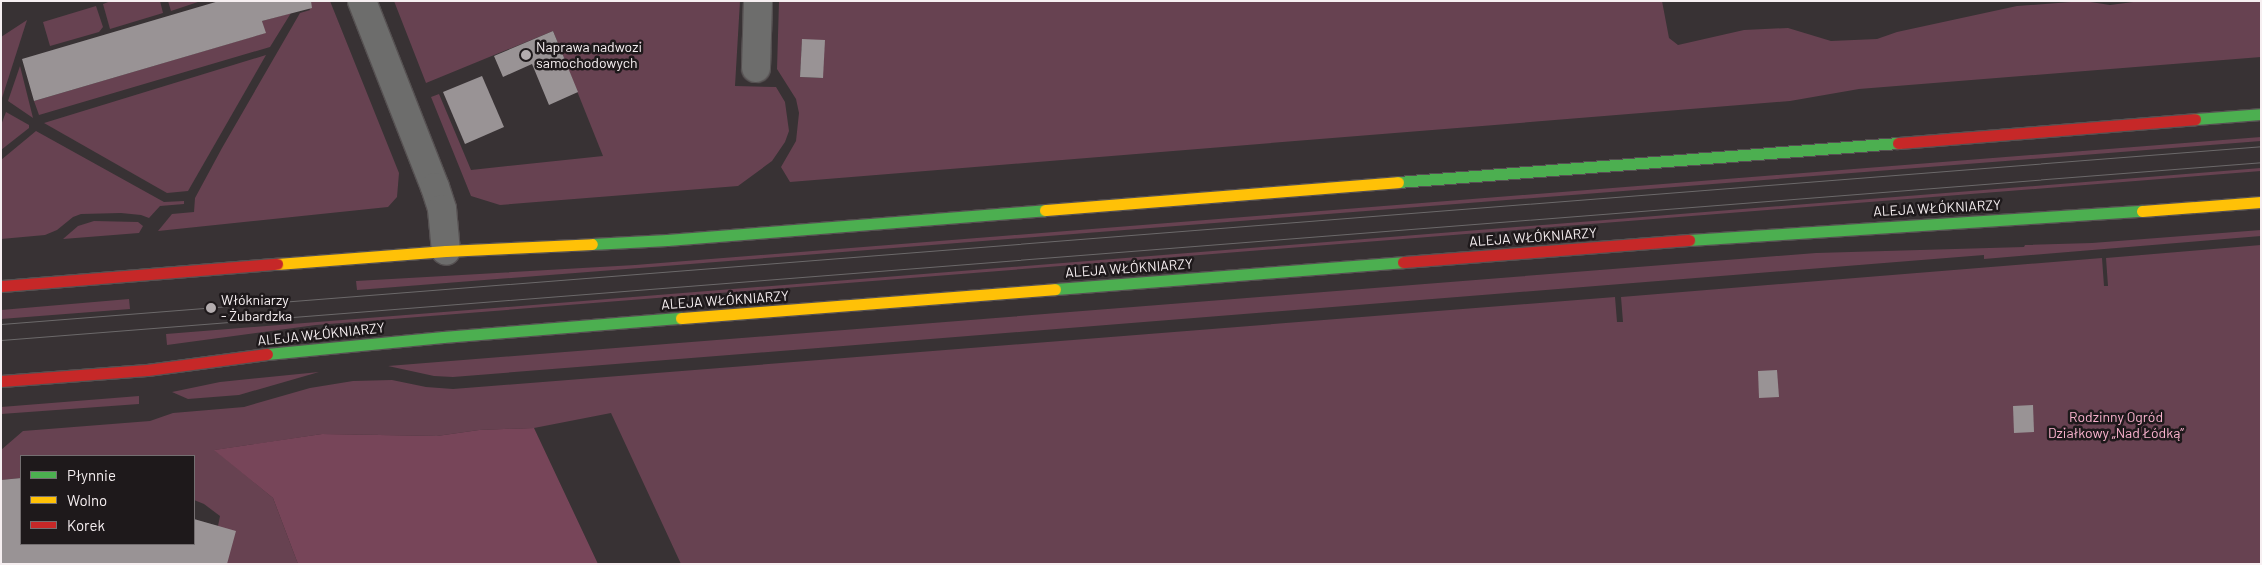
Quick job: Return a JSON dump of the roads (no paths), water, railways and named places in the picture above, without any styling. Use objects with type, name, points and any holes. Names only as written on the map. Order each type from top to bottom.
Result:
[{"type":"main road","points":[[1,286],[446,251],[677,239],[2261,114]]},
{"type":"main road","name":"ALEJA WŁÓKNIARZY","points":[[1,381],[147,370],[290,351],[473,335],[1804,230],[2079,216],[2261,202]]},
{"type":"street","points":[[362,1],[436,186],[442,209],[446,251]]},
{"type":"street","points":[[756,68],[758,1]]},
{"type":"tram line","points":[[1,324],[2261,146]]},
{"type":"tram line","points":[[1,340],[2261,162]]},
{"type":"place","name":"Naprawa nadwozi samochodowych","points":[[526,55]]},
{"type":"place","name":"Włókniarzy - Żubardzka","points":[[211,308]]},
{"type":"park label","name":"Rodzinny Ogród Działkowy „Nad Łódką”","points":[[2116,426]]}]
